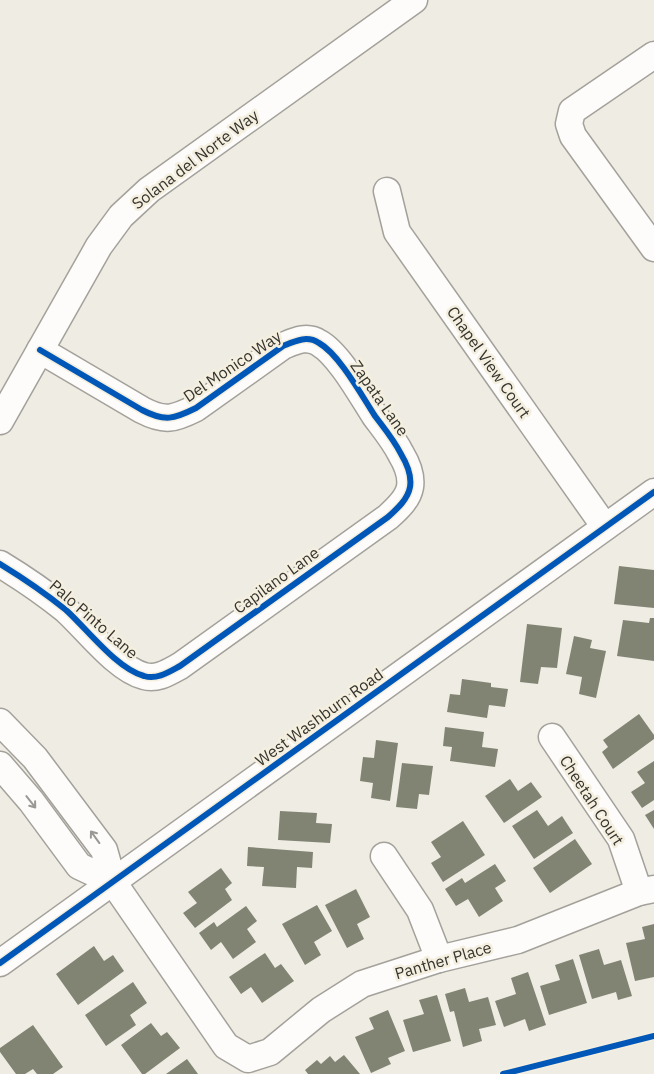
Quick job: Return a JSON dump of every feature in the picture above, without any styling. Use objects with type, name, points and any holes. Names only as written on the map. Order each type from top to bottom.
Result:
[{"type":"street","name":"Solana del Norte Way","points":[[0,421],[100,246],[121,216],[150,190],[414,0]]},
{"type":"street","points":[[654,55],[572,111],[569,124],[573,136],[654,248]]},
{"type":"street","name":"Chapel View Court","points":[[387,191],[397,232],[605,527]]},
{"type":"street","name":"Del Monico Way","points":[[40,350],[142,410],[154,416],[168,419],[196,408],[283,346],[308,338]]},
{"type":"street","name":"Zapata Lane","points":[[308,338],[319,342],[336,359],[395,444],[406,464],[410,476],[410,488]]},
{"type":"street","name":"Capilano Lane","points":[[146,677],[158,676],[180,666],[388,517],[401,504],[410,488]]},
{"type":"street","name":"West Washburn Road","points":[[0,963],[654,492]]},
{"type":"street","name":"Palo Pinto Lane","points":[[0,564],[32,584],[65,610],[126,667],[146,677]]},
{"type":"street","points":[[0,722],[35,758],[104,850],[113,882]]},
{"type":"street","name":"Cheetah Court","points":[[552,737],[621,840],[646,891]]},
{"type":"street","points":[[0,765],[79,866],[113,882]]},
{"type":"street","points":[[384,856],[420,910],[439,960]]},
{"type":"street","name":"Panther Place","points":[[113,882],[226,1046],[248,1059],[270,1052],[321,1010],[362,984],[439,960],[518,940],[646,891]]},
{"type":"building","points":[[619,566],[654,570],[654,608],[614,604]]},
{"type":"building","points":[[650,618],[654,618],[654,661],[617,656],[623,620],[649,623]]},
{"type":"building","points":[[527,624],[562,628],[557,668],[541,667],[538,684],[520,682]]},
{"type":"building","points":[[574,636],[592,640],[590,648],[606,651],[596,698],[579,694],[582,677],[566,674]]},
{"type":"building","points":[[462,679],[491,683],[491,687],[508,689],[505,707],[489,705],[487,718],[447,712],[450,694],[460,695]]},
{"type":"building","points":[[639,714],[654,735],[654,739],[613,769],[602,752],[608,747],[603,740]]},
{"type":"building","points":[[445,727],[484,732],[482,747],[498,749],[495,767],[450,761],[452,747],[443,746]]},
{"type":"building","points":[[376,740],[398,743],[390,801],[371,798],[373,783],[360,781],[363,757],[374,758]]},
{"type":"building","points":[[654,761],[654,800],[642,808],[631,792],[645,783],[637,772]]},
{"type":"building","points":[[402,763],[433,766],[429,795],[419,794],[417,809],[396,807]]},
{"type":"building","points":[[510,779],[518,791],[531,782],[542,797],[504,823],[485,796]]},
{"type":"building","points":[[537,810],[548,826],[562,816],[573,833],[534,859],[512,826]]},
{"type":"building","points":[[654,810],[654,829],[645,815]]},
{"type":"building","points":[[280,811],[317,813],[316,823],[332,824],[330,843],[278,840]]},
{"type":"building","points":[[463,821],[485,855],[443,882],[431,863],[441,857],[431,842]]},
{"type":"building","points":[[575,839],[592,864],[550,893],[533,868]]},
{"type":"building","points":[[248,847],[313,852],[312,868],[297,867],[296,888],[262,886],[264,867],[247,866]]},
{"type":"building","points":[[495,864],[506,881],[495,888],[503,901],[479,917],[468,899],[456,906],[445,889],[462,878],[465,883]]},
{"type":"building","points":[[221,868],[232,883],[225,889],[232,900],[195,928],[183,913],[197,903],[188,892]]},
{"type":"building","points":[[356,889],[370,917],[357,924],[364,939],[347,948],[325,905]]},
{"type":"building","points":[[317,905],[332,931],[314,942],[321,955],[305,965],[282,924]]},
{"type":"building","points":[[246,906],[257,921],[247,929],[256,942],[233,959],[221,942],[211,950],[199,933],[214,922],[217,927]]},
{"type":"building","points":[[654,924],[654,977],[635,981],[626,943],[645,939],[642,927]]},
{"type":"building","points":[[94,946],[104,961],[113,955],[124,971],[78,1005],[56,974]]},
{"type":"building","points":[[599,949],[604,965],[621,960],[632,996],[618,1000],[616,992],[592,999],[579,955]]},
{"type":"building","points":[[265,953],[275,968],[281,964],[294,981],[262,1003],[251,987],[241,994],[229,977]]},
{"type":"building","points":[[573,959],[587,1003],[549,1015],[540,986],[560,980],[555,965]]},
{"type":"building","points":[[528,972],[546,1025],[529,1031],[525,1019],[504,1027],[495,1001],[516,994],[511,978]]},
{"type":"building","points":[[133,982],[147,1003],[130,1015],[136,1025],[106,1046],[85,1015]]},
{"type":"building","points":[[465,988],[469,1002],[488,997],[496,1025],[479,1029],[482,1041],[463,1047],[454,1011],[450,1012],[445,994]]},
{"type":"building","points":[[437,995],[451,1041],[413,1052],[403,1020],[424,1014],[419,1000]]},
{"type":"building","points":[[388,1010],[405,1051],[388,1058],[391,1064],[371,1073],[355,1037],[374,1029],[369,1018]]},
{"type":"building","points":[[151,1023],[161,1036],[167,1032],[180,1048],[145,1074],[142,1074],[121,1045]]},
{"type":"building","points":[[33,1025],[63,1067],[53,1074],[37,1074],[33,1069],[25,1074],[16,1074],[0,1052],[0,1048]]},
{"type":"building","points":[[344,1055],[360,1074],[308,1074],[305,1070],[317,1060],[321,1064],[330,1056],[335,1062]]},
{"type":"building","points":[[187,1059],[198,1074],[166,1074]]},
{"type":"cycle path","points":[[0,564],[66,610],[103,648],[123,665],[144,676],[154,677],[180,666],[388,517],[405,500],[410,487],[409,470],[389,434],[334,356],[327,348],[310,339],[292,342],[283,346],[196,408],[182,415],[169,418],[163,418],[142,410],[40,350]]},
{"type":"cycle path","points":[[0,963],[654,492]]},
{"type":"cycle path","points":[[503,1074],[654,1036]]}]
